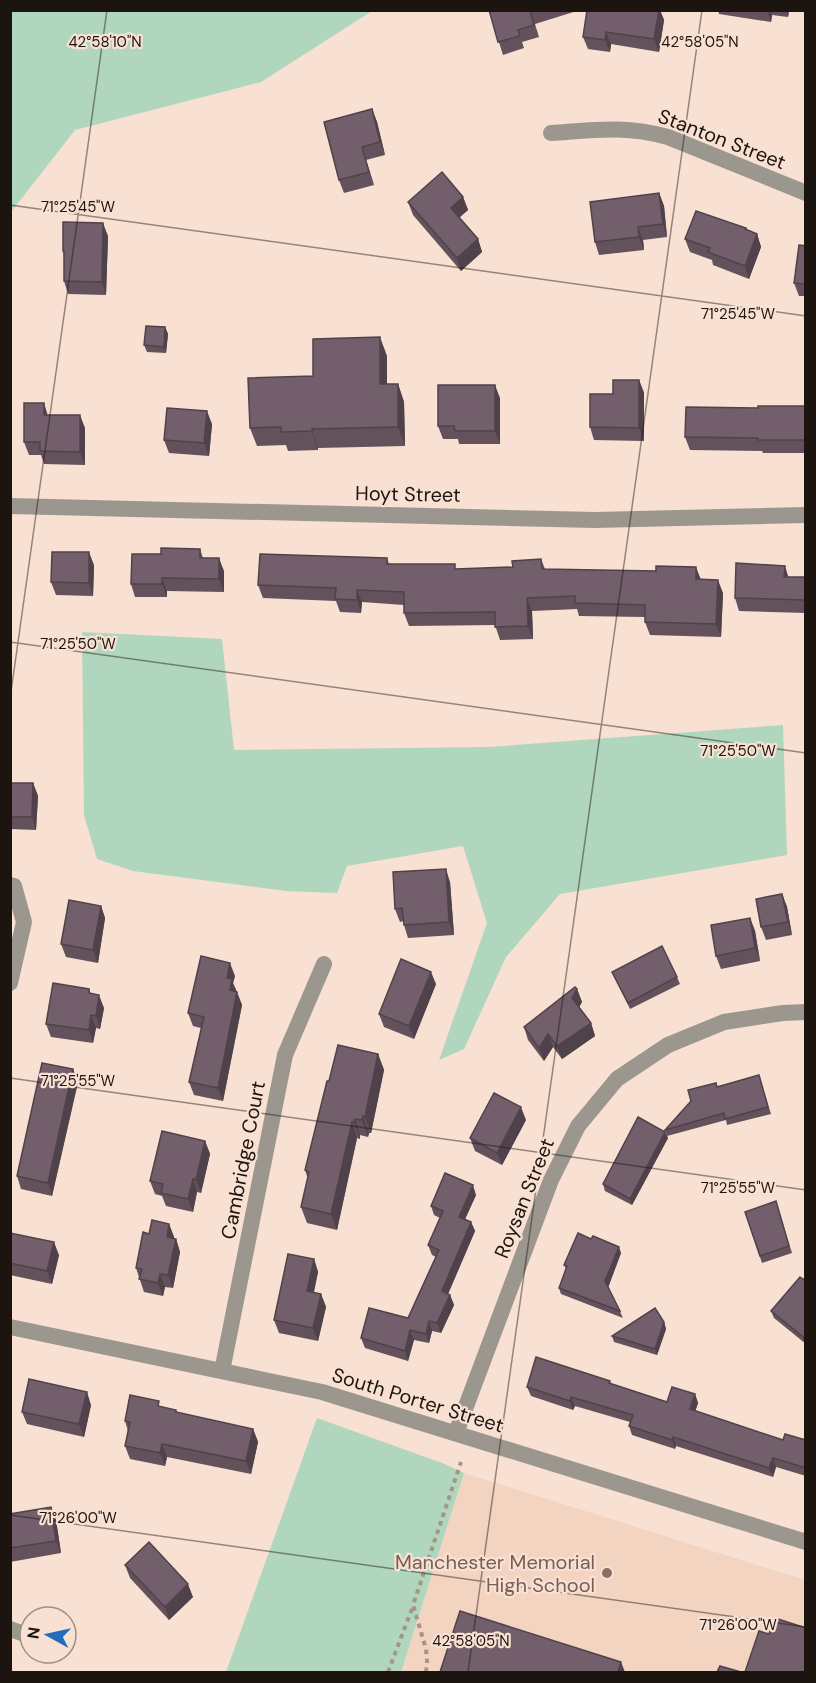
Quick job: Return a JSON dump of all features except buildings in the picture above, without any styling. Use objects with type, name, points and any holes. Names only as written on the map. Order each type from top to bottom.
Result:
[{"type":"street","name":"Stanton Street","points":[[551,133],[626,128],[649,132],[668,137],[806,193]]},
{"type":"street","name":"Hoyt Street","points":[[10,506],[595,520],[806,515]]},
{"type":"street","points":[[10,983],[24,922],[12,886]]},
{"type":"street","name":"Cambridge Court","points":[[222,1371],[285,1055],[324,964]]},
{"type":"street","name":"Roysan Street","points":[[456,1433],[551,1180],[578,1126],[617,1080],[668,1045],[724,1022],[773,1014],[806,1012]]},
{"type":"street","name":"South Porter Street","points":[[10,1327],[322,1392],[806,1542]]},
{"type":"path","points":[[388,1672],[461,1462]]},
{"type":"path","points":[[413,1605],[426,1649],[426,1672]]},
{"type":"shaded area","name":"Manchester Memorial High School","points":[[464,1473],[805,1580],[805,1672],[401,1672]]},
{"type":"green space","points":[[11,10],[372,11],[261,82],[75,130],[11,212]]},
{"type":"green space","points":[[82,632],[222,639],[234,750],[489,747],[783,725],[787,855],[560,894],[506,957],[464,1049],[439,1060],[487,923],[463,846],[347,866],[337,893],[286,891],[133,871],[97,859],[84,815]]},
{"type":"green space","points":[[317,1418],[464,1473],[401,1672],[226,1672]]},
{"type":"place","name":"Manchester Memorial High School","points":[[607,1573]]}]
